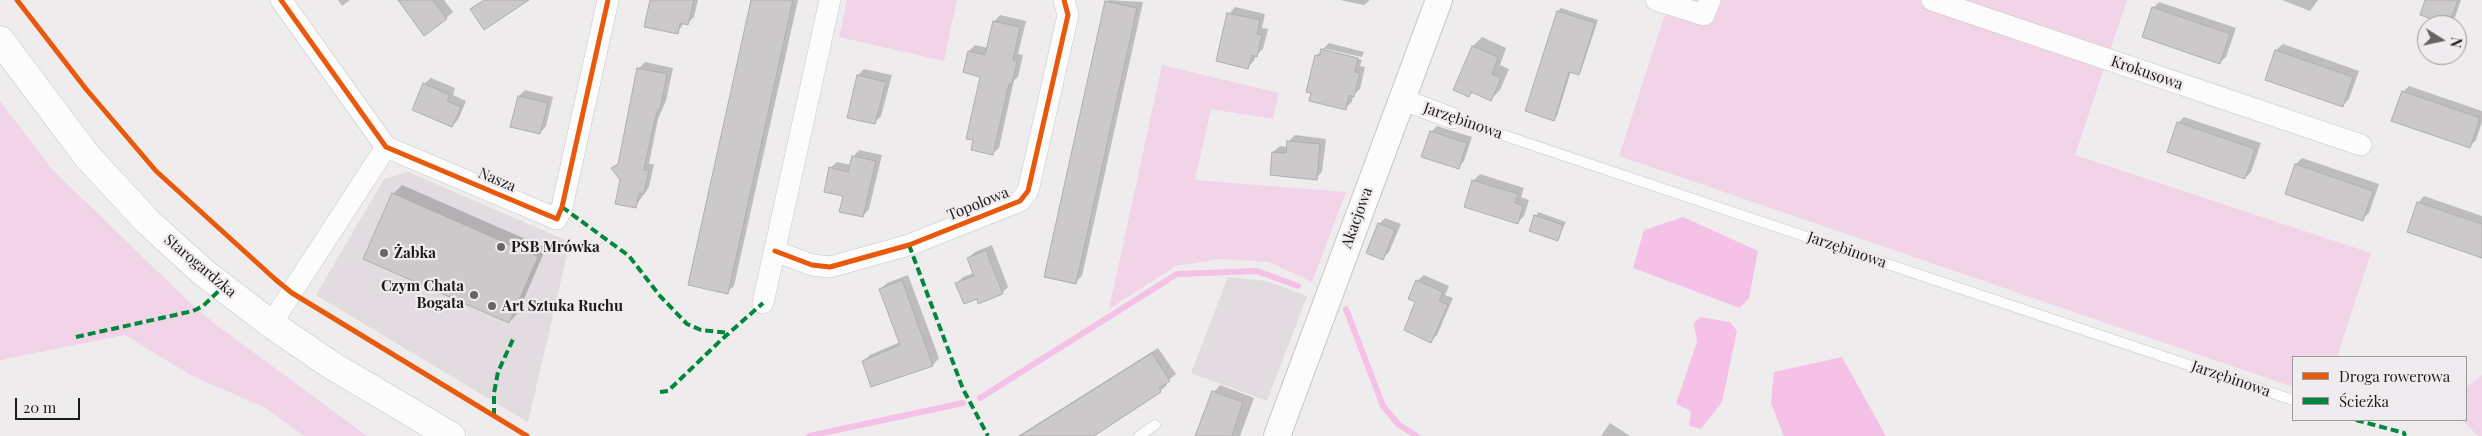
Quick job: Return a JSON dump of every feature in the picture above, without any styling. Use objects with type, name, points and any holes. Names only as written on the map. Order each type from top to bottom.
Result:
[{"type":"main road","name":"Starogardzka","points":[[0,40],[87,156],[148,222],[203,272],[271,324],[331,365],[451,436]]},
{"type":"street","points":[[271,324],[386,147],[281,0]]},
{"type":"street","name":"Nasza","points":[[386,147],[557,219],[562,207],[608,0]]},
{"type":"street","points":[[764,303],[830,0]]},
{"type":"street","name":"Topolowa","points":[[775,251],[812,265],[830,267],[909,246],[1020,201],[1028,190],[1068,15],[1064,0]]},
{"type":"street","name":"Akacjowa","points":[[1277,436],[1439,0]]},
{"type":"street","points":[[1656,0],[1704,15],[1710,0]]},
{"type":"street","name":"Krokusowa","points":[[1932,0],[2361,145]]},
{"type":"street","name":"Jarzębinowa","points":[[1401,99],[1452,118]]},
{"type":"lane","name":"Jarzębinowa","points":[[1452,118],[2292,400]]},
{"type":"lane","points":[[1139,436],[1155,426]]},
{"type":"shaded area","points":[[847,0],[957,0],[944,61],[839,37]]},
{"type":"shaded area","points":[[1689,0],[2127,0],[2075,155],[2371,253],[2337,356],[2292,356],[2292,387],[1619,156],[1664,17]]},
{"type":"shaded area","points":[[1162,65],[1279,93],[1273,119],[1211,109],[1195,180],[1346,192],[1312,282],[1269,262],[1220,259],[1176,266],[1109,309]]},
{"type":"shaded area","points":[[0,101],[52,169],[188,301],[214,323],[367,436],[304,436],[264,407],[192,376],[125,335],[0,360]]},
{"type":"shaded area","points":[[408,172],[570,242],[528,422],[316,295],[384,179]]},
{"type":"shaded area","points":[[1683,217],[1758,251],[1749,298],[1740,308],[1633,268],[1644,230]]},
{"type":"shaded area","points":[[1228,277],[1266,281],[1307,296],[1267,401],[1191,373]]},
{"type":"shaded area","points":[[1700,317],[1730,322],[1737,331],[1722,402],[1701,429],[1689,426],[1691,411],[1676,404],[1697,342],[1694,323]]},
{"type":"shaded area","points":[[1842,357],[1886,436],[1784,436],[1771,403],[1774,372]]},
{"type":"shaded area","points":[[2482,375],[2482,436],[2478,436],[2463,421],[2467,421],[2467,386]]},
{"type":"building","points":[[398,0],[433,0],[447,19],[424,36]]},
{"type":"building","points":[[484,0],[529,0],[484,30],[470,9]]},
{"type":"building","points":[[650,0],[694,0],[688,25],[680,23],[678,34],[644,27]]},
{"type":"building","points":[[751,0],[793,0],[728,294],[688,285]]},
{"type":"building","points":[[2425,0],[2458,0],[2453,15],[2420,15]]},
{"type":"building","points":[[1105,1],[1137,8],[1076,284],[1044,277]]},
{"type":"building","points":[[2152,7],[2230,34],[2220,64],[2142,37]]},
{"type":"building","points":[[1557,11],[1595,23],[1579,75],[1569,72],[1554,121],[1525,111]]},
{"type":"building","points":[[1227,13],[1260,20],[1257,34],[1262,35],[1257,57],[1252,55],[1248,69],[1216,61]]},
{"type":"building","points":[[993,21],[1020,27],[1013,60],[1017,62],[1012,84],[1009,84],[993,155],[971,150],[973,140],[966,139],[980,77],[963,72],[968,51],[985,55]]},
{"type":"building","points":[[1472,46],[1498,57],[1492,74],[1501,78],[1491,101],[1471,92],[1469,97],[1453,90]]},
{"type":"building","points":[[1321,49],[1358,58],[1355,72],[1360,73],[1354,97],[1349,95],[1346,110],[1309,101],[1311,93],[1306,92],[1315,55],[1320,56]]},
{"type":"building","points":[[2275,50],[2353,77],[2343,107],[2265,80]]},
{"type":"building","points":[[637,68],[667,74],[644,170],[649,170],[644,194],[639,193],[636,208],[615,204],[620,180],[611,168],[618,164]]},
{"type":"building","points":[[857,75],[886,82],[875,124],[847,118]]},
{"type":"building","points":[[423,83],[450,95],[447,101],[461,107],[452,127],[412,110]]},
{"type":"building","points":[[2402,91],[2480,118],[2470,148],[2391,121]]},
{"type":"building","points":[[518,96],[548,103],[540,134],[510,127]]},
{"type":"building","points":[[2177,122],[2255,149],[2245,179],[2167,152]]},
{"type":"building","points":[[1430,131],[1467,143],[1459,169],[1421,157]]},
{"type":"building","points":[[1287,141],[1320,144],[1317,180],[1270,175],[1272,152],[1286,153]]},
{"type":"building","points":[[852,156],[876,161],[863,217],[839,212],[843,196],[824,192],[829,167],[848,172]]},
{"type":"building","points":[[2295,164],[2373,191],[2363,221],[2285,194]]},
{"type":"building","points":[[1472,180],[1518,194],[1515,203],[1523,206],[1518,224],[1464,207]]},
{"type":"building","points":[[392,193],[538,257],[509,323],[363,259]]},
{"type":"building","points":[[2417,202],[2482,224],[2482,258],[2407,232]]},
{"type":"building","points":[[1534,215],[1563,225],[1558,241],[1529,231]]},
{"type":"building","points":[[1378,223],[1395,230],[1383,260],[1366,253]]},
{"type":"building","points":[[986,250],[1003,294],[978,304],[977,299],[964,304],[955,283],[974,276],[967,258]]},
{"type":"building","points":[[902,280],[933,366],[871,387],[862,361],[900,345],[879,289]]},
{"type":"building","points":[[1416,280],[1443,292],[1439,301],[1448,305],[1431,343],[1404,330],[1415,302],[1408,299]]},
{"type":"building","points":[[1152,353],[1170,381],[1159,388],[1161,392],[1094,436],[1020,436]]},
{"type":"building","points":[[1212,391],[1243,402],[1232,436],[1195,436]]},
{"type":"waterway","points":[[980,398],[1177,274],[1257,271],[1298,286]]},
{"type":"waterway","points":[[1346,309],[1383,406],[1399,425],[1417,436]]},
{"type":"waterway","points":[[809,436],[963,403]]},
{"type":"marked path","points":[[562,207],[629,256],[660,296],[687,324],[701,330],[729,333]]},
{"type":"marked path","points":[[909,245],[963,389],[988,436]]},
{"type":"marked path","points":[[76,337],[193,311],[203,306],[223,287]]},
{"type":"marked path","points":[[660,392],[668,391],[763,303]]},
{"type":"marked path","points":[[494,416],[494,393],[498,372],[514,337]]},
{"type":"marked path","points":[[2360,421],[2404,433],[2405,436]]},
{"type":"cycle path","points":[[17,0],[86,89],[156,171],[276,280],[292,293],[527,436]]},
{"type":"cycle path","points":[[281,0],[386,147],[557,219],[562,207],[608,0]]},
{"type":"cycle path","points":[[775,251],[812,265],[830,267],[909,245],[1020,201],[1028,191],[1068,15],[1064,0]]},
{"type":"place","name":"PSB Mrówka","points":[[501,247]]},
{"type":"place","name":"Żabka","points":[[384,253]]},
{"type":"place","name":"Czym Chata Bogata","points":[[474,295]]},
{"type":"place","name":"Art Sztuka Ruchu","points":[[492,306]]}]
